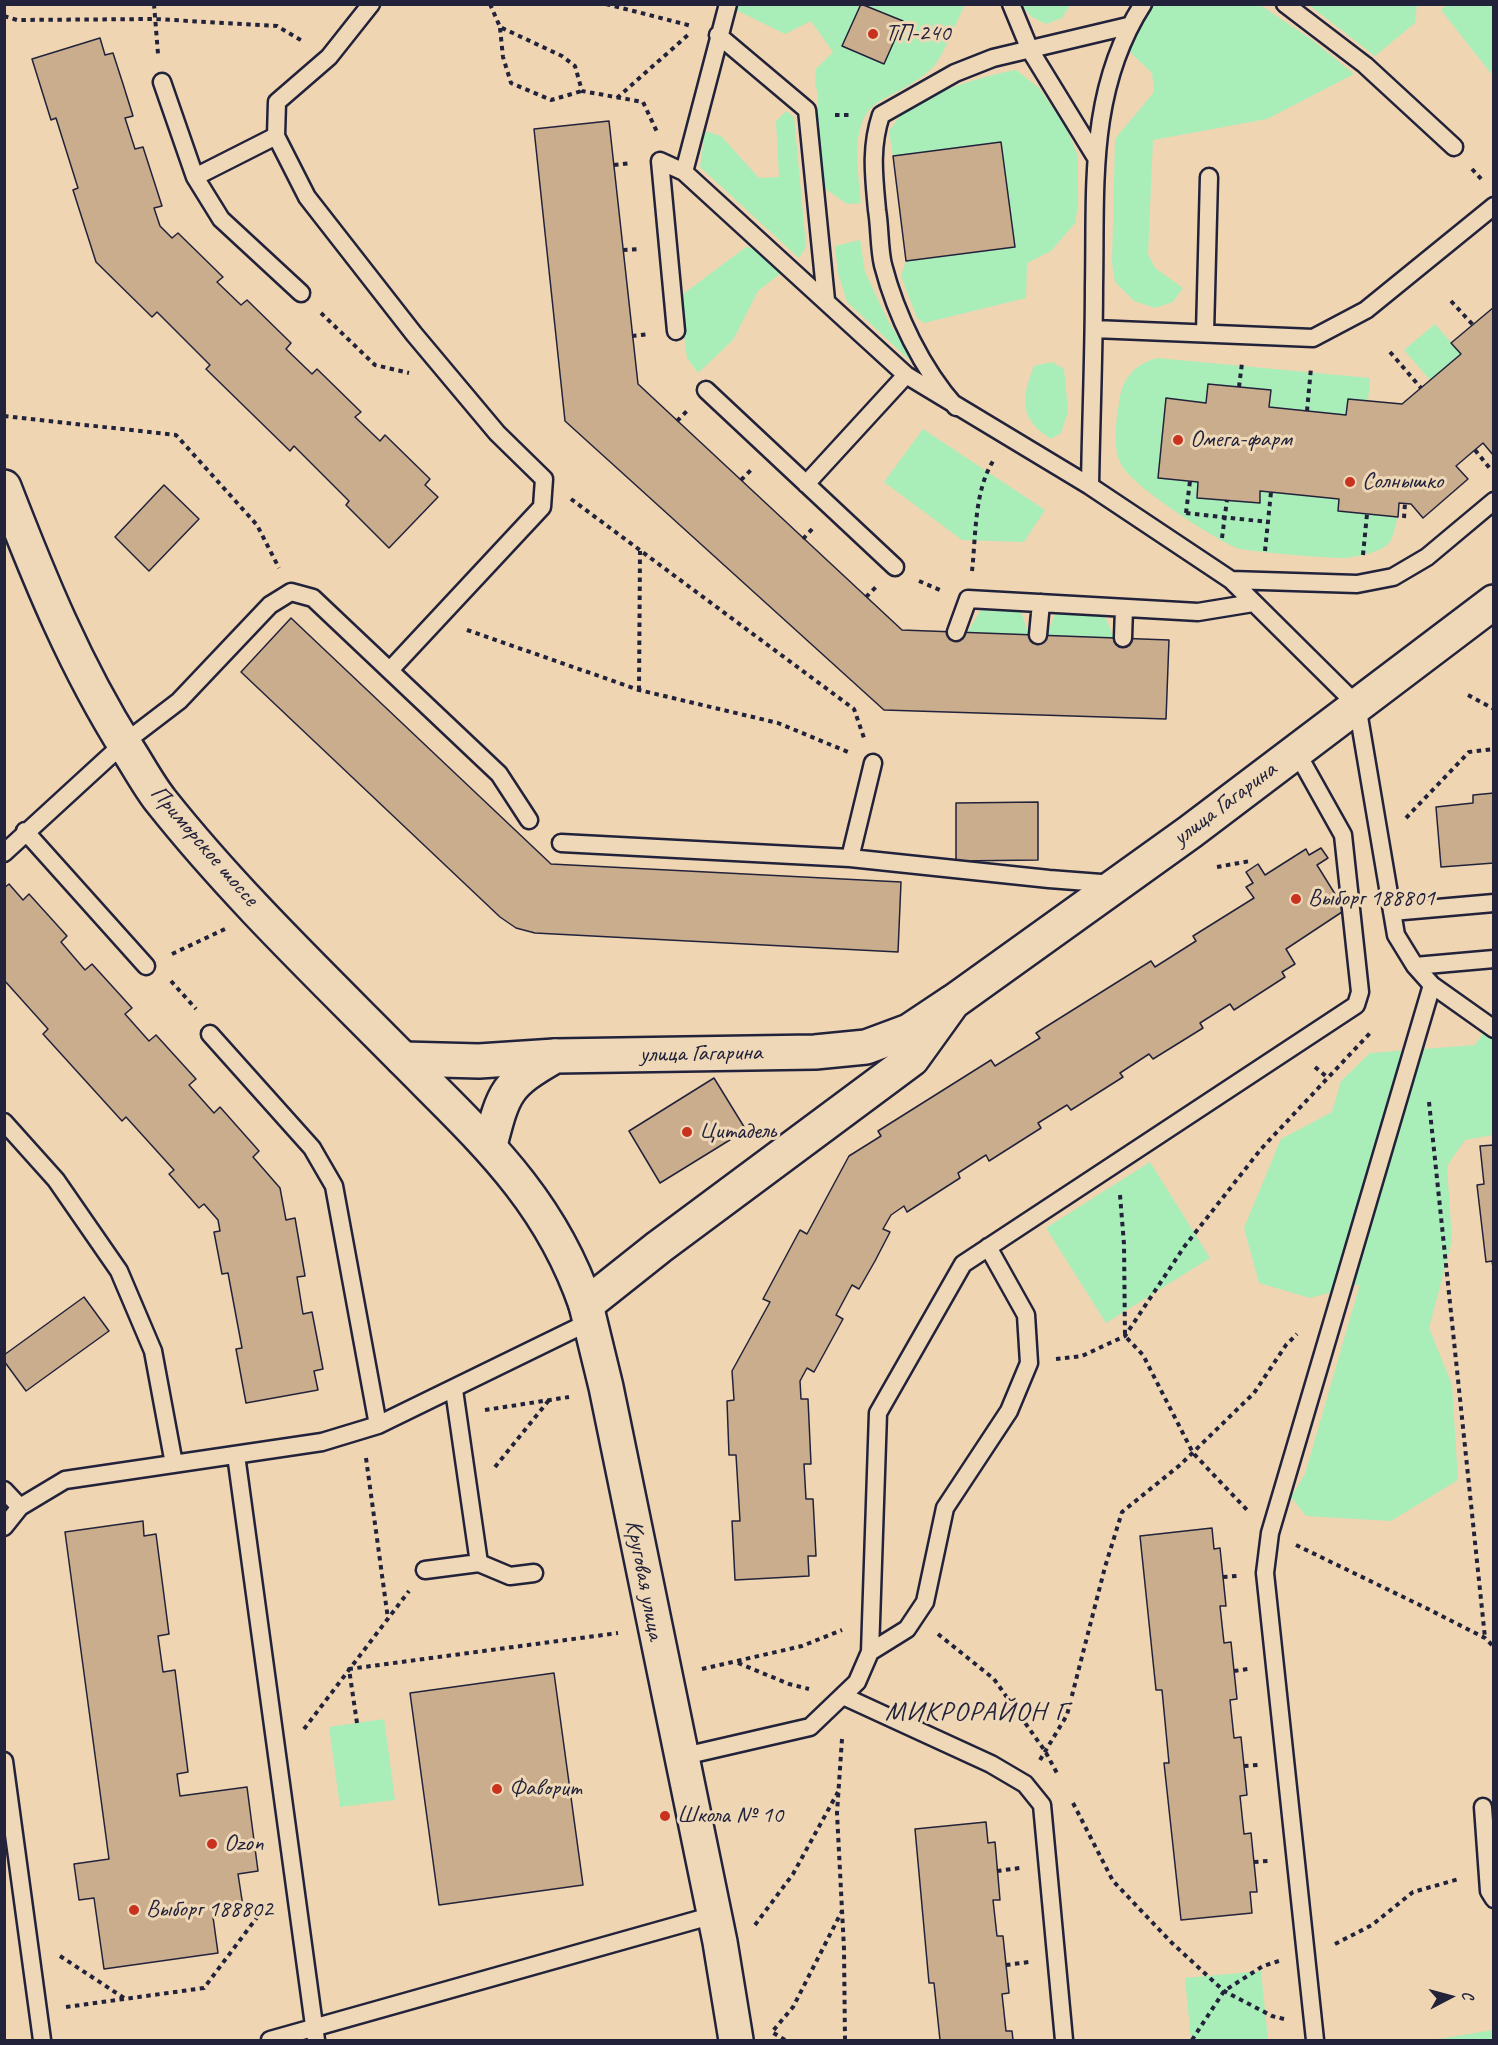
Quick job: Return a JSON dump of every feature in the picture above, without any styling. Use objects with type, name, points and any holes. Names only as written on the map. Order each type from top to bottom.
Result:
[{"type":"main road","name":"Приморское шоссе","points":[[4,487],[39,577],[82,671],[160,800],[239,890],[490,1145]]},
{"type":"main road","name":"улица Гагарина","points":[[490,1145],[502,1100],[522,1074],[555,1056],[815,1052],[866,1047],[909,1030],[953,1002],[1190,832],[1494,602]]},
{"type":"main road","name":"улица Гагарина","points":[[589,1313],[658,1247],[912,1059],[953,1002]]},
{"type":"main road","points":[[403,1059],[479,1061],[555,1056]]},
{"type":"main road","name":"Круговая улица","points":[[490,1145],[537,1203],[559,1242],[589,1313],[714,1916],[736,2040]]},
{"type":"lane","points":[[371,4],[329,57],[277,102],[276,136],[308,197],[407,325],[496,433],[544,479],[542,507],[390,669]]},
{"type":"lane","points":[[684,172],[718,35],[728,4]]},
{"type":"lane","points":[[1011,4],[1030,51],[1095,156]]},
{"type":"lane","points":[[1090,486],[1095,156],[1107,79],[1128,26],[1143,4]]},
{"type":"lane","points":[[1285,4],[1365,65],[1454,147]]},
{"type":"lane","points":[[956,408],[938,387],[914,342],[894,299],[882,263],[872,164],[875,132],[881,115],[955,73],[993,58],[1128,26]]},
{"type":"lane","points":[[718,35],[807,110],[826,300]]},
{"type":"lane","points":[[162,82],[195,177],[221,219],[301,293]]},
{"type":"lane","points":[[195,177],[276,136]]},
{"type":"lane","points":[[660,161],[684,172],[906,375],[956,408],[1090,486],[1231,580],[1357,705],[1396,935],[1415,966],[1432,985],[1494,1029]]},
{"type":"lane","points":[[660,161],[676,331]]},
{"type":"lane","points":[[1205,333],[1209,177]]},
{"type":"lane","points":[[1094,329],[1313,338],[1366,310],[1494,206]]},
{"type":"lane","points":[[806,484],[906,375]]},
{"type":"lane","points":[[706,390],[895,567]]},
{"type":"lane","points":[[1231,580],[1357,584],[1393,577],[1427,557],[1494,501]]},
{"type":"lane","points":[[4,853],[25,831],[124,743],[179,701],[270,604],[291,592],[313,598],[500,774],[529,820]]},
{"type":"lane","points":[[956,632],[968,599],[1198,612],[1253,603]]},
{"type":"lane","points":[[1038,635],[1041,603]]},
{"type":"lane","points":[[1123,638],[1124,608]]},
{"type":"lane","points":[[680,1757],[810,1727],[857,1682],[870,1652],[878,1413],[963,1264],[1356,1005],[1360,992],[1343,835],[1296,751]]},
{"type":"lane","points":[[850,858],[873,763]]},
{"type":"lane","points":[[25,831],[146,966]]},
{"type":"lane","points":[[561,843],[850,858],[1115,884]]},
{"type":"lane","points":[[1392,912],[1494,903]]},
{"type":"lane","points":[[1415,966],[1494,959]]},
{"type":"lane","points":[[1314,2034],[1265,1573],[1270,1533],[1432,985]]},
{"type":"lane","points":[[210,1034],[312,1148],[334,1186],[370,1428]]},
{"type":"lane","points":[[4,1122],[56,1180],[119,1271],[153,1351],[174,1464]]},
{"type":"lane","points":[[870,1652],[907,1629],[925,1602],[945,1508],[1009,1411],[1029,1363],[1026,1315],[988,1247]]},
{"type":"lane","points":[[4,1527],[20,1507],[65,1480],[322,1442],[370,1428],[454,1390],[589,1313]]},
{"type":"lane","points":[[454,1390],[478,1563]]},
{"type":"lane","points":[[236,1455],[316,2034]]},
{"type":"lane","points":[[4,1490],[20,1507]]},
{"type":"lane","points":[[425,1570],[478,1563],[510,1576],[534,1573]]},
{"type":"lane","points":[[843,1696],[991,1764],[1026,1784],[1042,1805],[1064,2040]]},
{"type":"lane","points":[[4,1761],[42,2040]]},
{"type":"lane","points":[[1483,1807],[1489,1892],[1494,1899]]},
{"type":"lane","points":[[270,2040],[316,2034],[714,1916]]},
{"type":"path","points":[[154,4],[156,42]]},
{"type":"path","points":[[490,4],[500,27],[503,57],[511,83],[551,100],[582,91],[643,102],[658,136],[660,161]]},
{"type":"path","points":[[606,4],[687,23],[698,28],[617,98]]},
{"type":"path","points":[[4,16],[17,20],[155,19],[277,26],[329,57]]},
{"type":"path","points":[[500,27],[562,56],[575,66],[582,91]]},
{"type":"path","points":[[807,110],[830,115],[881,115]]},
{"type":"path","points":[[1451,301],[1473,325]]},
{"type":"path","points":[[338,329],[375,365]]},
{"type":"path","points":[[1390,352],[1421,388]]},
{"type":"path","points":[[1239,387],[1242,361]]},
{"type":"path","points":[[1307,411],[1311,368]]},
{"type":"path","points":[[4,416],[176,435],[257,525],[291,592]]},
{"type":"path","points":[[975,548],[976,523],[987,471],[1007,438]]},
{"type":"path","points":[[1475,450],[1492,471]]},
{"type":"path","points":[[544,479],[854,709],[873,763]]},
{"type":"path","points":[[1187,501],[1190,481]]},
{"type":"path","points":[[1264,558],[1271,492]]},
{"type":"path","points":[[1222,544],[1227,500]]},
{"type":"path","points":[[1404,518],[1405,503]]},
{"type":"path","points":[[1186,513],[1268,522]]},
{"type":"path","points":[[1362,562],[1367,514]]},
{"type":"path","points":[[639,690],[640,550]]},
{"type":"path","points":[[895,567],[925,584],[968,599]]},
{"type":"path","points":[[437,619],[639,690],[778,723],[873,763]]},
{"type":"path","points":[[1468,695],[1494,709]]},
{"type":"path","points":[[1382,849],[1414,807],[1469,752],[1494,749]]},
{"type":"path","points":[[1217,867],[1250,861]]},
{"type":"path","points":[[146,966],[228,927]]},
{"type":"path","points":[[1029,1363],[1082,1356],[1125,1336],[1184,1247],[1261,1149],[1377,1027]]},
{"type":"path","points":[[1428,1095],[1485,1638]]},
{"type":"path","points":[[1118,1162],[1124,1244],[1125,1336],[1143,1355],[1193,1454],[1270,1533],[1485,1638],[1494,1647]]},
{"type":"path","points":[[1026,1784],[1067,1715],[1105,1567],[1122,1512],[1193,1454],[1254,1393],[1286,1345],[1342,1292]]},
{"type":"path","points":[[458,1415],[575,1397]]},
{"type":"path","points":[[469,1499],[549,1400]]},
{"type":"path","points":[[370,1428],[388,1619]]},
{"type":"path","points":[[278,1763],[425,1570]]},
{"type":"path","points":[[695,1670],[738,1663],[802,1646],[871,1619]]},
{"type":"path","points":[[907,1629],[937,1633],[994,1679],[1046,1751],[1060,1778]]},
{"type":"path","points":[[349,1669],[622,1632]]},
{"type":"path","points":[[738,1663],[789,1684],[843,1696],[837,1813],[845,2040]]},
{"type":"path","points":[[349,1669],[357,1723]]},
{"type":"path","points":[[750,1931],[793,1874],[839,1790]]},
{"type":"path","points":[[1069,1796],[1113,1881],[1172,1943],[1224,1991],[1272,2016],[1314,2034]]},
{"type":"path","points":[[38,2010],[204,1988],[293,1870]]},
{"type":"path","points":[[785,2040],[772,2032],[794,2007],[842,1910]]},
{"type":"path","points":[[28,1935],[125,1999]]},
{"type":"green space","points":[[738,4],[965,5],[934,66],[915,81],[880,101],[863,121],[857,148],[861,203],[847,204],[824,188],[818,136],[818,96],[815,83],[816,69],[833,52],[811,21],[785,34],[736,10]]},
{"type":"green space","points":[[1070,4],[1062,18],[1046,24],[1032,17],[1021,5]]},
{"type":"green space","points":[[1447,4],[1493,5],[1493,76],[1441,10]]},
{"type":"green space","points":[[1154,5],[1260,5],[1311,39],[1354,74],[1267,119],[1153,140],[1148,254],[1155,268],[1183,288],[1173,302],[1155,308],[1134,301],[1115,282],[1112,263],[1115,139],[1154,92],[1152,73],[1130,52],[1141,22]]},
{"type":"green space","points":[[1309,5],[1417,5],[1415,23],[1375,56]]},
{"type":"green space","points":[[1016,70],[1039,88],[1066,127],[1078,156],[1078,204],[1075,223],[1051,251],[1027,263],[1026,298],[924,323],[917,318],[901,276],[906,261],[1015,247],[1001,143],[893,156],[889,131],[903,112],[926,98],[974,80]]},
{"type":"green space","points":[[786,111],[794,117],[806,247],[799,258],[700,167],[705,131],[721,136],[759,178],[779,177],[776,121]]},
{"type":"green space","points":[[860,240],[865,272],[887,319],[915,365],[847,302],[838,273],[835,246]]},
{"type":"green space","points":[[746,247],[757,249],[781,273],[758,291],[733,340],[698,373],[687,358],[679,297]]},
{"type":"green space","points":[[1435,324],[1461,354],[1430,380],[1404,350]]},
{"type":"green space","points":[[1157,358],[1370,378],[1368,401],[1348,399],[1346,415],[1269,407],[1270,390],[1209,384],[1206,403],[1166,398],[1158,478],[1198,482],[1197,498],[1259,503],[1260,491],[1339,499],[1338,511],[1398,517],[1389,543],[1374,552],[1342,558],[1245,550],[1226,543],[1158,499],[1129,475],[1122,466],[1116,444],[1117,418],[1126,380],[1135,369]]},
{"type":"green space","points":[[1052,362],[1064,369],[1068,411],[1061,433],[1051,439],[1033,424],[1028,416],[1025,398],[1034,366]]},
{"type":"green space","points":[[923,429],[1045,510],[1024,542],[962,540],[884,482]]},
{"type":"green space","points":[[981,610],[1021,612],[1029,635],[967,633]]},
{"type":"green space","points":[[1055,614],[1105,616],[1114,638],[1047,635]]},
{"type":"green space","points":[[1493,1019],[1493,1135],[1465,1140],[1447,1166],[1452,1241],[1429,1328],[1452,1385],[1458,1480],[1391,1521],[1306,1516],[1291,1497],[1305,1474],[1360,1284],[1310,1298],[1259,1283],[1244,1228],[1281,1139],[1332,1112],[1341,1081],[1370,1053],[1475,1045]]},
{"type":"green space","points":[[1150,1162],[1210,1258],[1106,1323],[1046,1228]]},
{"type":"green space","points":[[384,1719],[395,1800],[340,1807],[329,1727]]},
{"type":"green space","points":[[1261,1971],[1268,2040],[1191,2040],[1185,1978]]},
{"type":"green space","points":[[1493,2030],[1493,2040],[1433,2040]]},
{"type":"building","name":"ТП-240","points":[[861,4],[903,21],[884,64],[842,46]]},
{"type":"building","points":[[100,38],[105,55],[113,53],[133,116],[125,118],[135,149],[143,147],[162,206],[154,208],[160,226],[172,238],[178,233],[223,277],[217,282],[241,305],[247,300],[291,343],[286,349],[312,374],[317,369],[361,412],[355,417],[380,441],[385,435],[430,479],[425,485],[438,497],[389,548],[346,505],[349,501],[294,446],[290,451],[206,369],[210,365],[157,312],[152,317],[96,262],[73,190],[78,188],[56,118],[51,120],[32,59]]},
{"type":"building","points":[[609,121],[638,384],[902,630],[1169,640],[1166,719],[884,710],[565,421],[534,129]]},
{"type":"building","points":[[1001,142],[1015,247],[906,261],[893,156]]},
{"type":"building","points":[[1494,307],[1494,456],[1483,443],[1456,466],[1468,479],[1423,518],[1411,504],[1399,503],[1398,517],[1338,511],[1339,499],[1260,491],[1260,503],[1197,498],[1198,482],[1158,478],[1166,398],[1206,403],[1208,384],[1271,390],[1269,407],[1346,415],[1348,399],[1402,404],[1461,354],[1451,343]]},
{"type":"building","points":[[164,485],[199,519],[149,571],[115,537]]},
{"type":"building","points":[[291,618],[551,864],[901,882],[898,952],[535,933],[516,928],[500,917],[241,672]]},
{"type":"building","points":[[1494,793],[1494,863],[1441,867],[1436,807],[1473,803],[1473,795]]},
{"type":"building","points":[[1038,802],[1038,860],[956,861],[956,803]]},
{"type":"building","points":[[1321,848],[1328,858],[1317,865],[1345,910],[1286,949],[1295,964],[1282,972],[1285,977],[1234,1010],[1230,1004],[1200,1023],[1203,1028],[1153,1059],[1149,1054],[1120,1073],[1123,1077],[1071,1110],[1067,1105],[1038,1123],[1041,1128],[989,1161],[986,1155],[958,1173],[960,1178],[907,1212],[904,1206],[891,1215],[883,1229],[890,1232],[875,1261],[859,1289],[852,1285],[836,1315],[843,1319],[814,1372],[807,1368],[800,1381],[801,1399],[808,1399],[811,1464],[804,1464],[806,1499],[813,1499],[816,1556],[808,1556],[809,1576],[735,1580],[732,1521],[740,1521],[736,1455],[729,1455],[727,1401],[734,1400],[732,1371],[770,1302],[763,1299],[800,1230],[807,1234],[849,1156],[881,1136],[878,1131],[991,1060],[995,1066],[1040,1038],[1036,1033],[1151,961],[1155,967],[1196,941],[1193,936],[1254,898],[1246,887],[1253,883],[1246,872],[1258,864],[1265,875],[1306,849],[1309,855]]},
{"type":"building","points":[[9,884],[23,900],[29,894],[67,936],[61,942],[85,970],[92,964],[132,1008],[125,1014],[149,1041],[156,1035],[196,1079],[189,1085],[214,1113],[220,1107],[259,1151],[253,1157],[280,1188],[286,1220],[295,1218],[305,1276],[297,1277],[303,1314],[312,1312],[323,1369],[314,1371],[318,1390],[246,1403],[236,1349],[242,1348],[228,1273],[222,1274],[214,1232],[220,1231],[218,1220],[204,1204],[199,1208],[169,1174],[174,1170],[126,1117],[122,1121],[43,1034],[48,1029],[4,980],[4,888]]},
{"type":"building","points":[[714,1078],[746,1130],[660,1183],[629,1131]]},
{"type":"building","points":[[1494,1145],[1494,1274],[1492,1261],[1486,1262],[1477,1185],[1484,1184],[1480,1146]]},
{"type":"building","points":[[84,1297],[109,1331],[26,1391],[4,1361],[4,1355]]},
{"type":"building","points":[[143,1521],[144,1536],[156,1534],[169,1634],[158,1636],[163,1672],[175,1670],[188,1772],[177,1774],[180,1796],[247,1787],[258,1871],[238,1874],[244,1913],[213,1917],[218,1953],[104,1969],[94,1898],[79,1900],[74,1864],[109,1859],[65,1532]]},
{"type":"building","points":[[1212,1528],[1214,1549],[1220,1548],[1226,1606],[1220,1606],[1224,1643],[1231,1642],[1237,1699],[1230,1700],[1234,1738],[1241,1737],[1247,1795],[1240,1796],[1244,1834],[1251,1833],[1257,1892],[1250,1892],[1252,1913],[1181,1920],[1164,1763],[1169,1763],[1162,1690],[1156,1690],[1140,1536]]},
{"type":"building","name":"Фаворит","points":[[554,1673],[583,1885],[439,1905],[410,1693]]},
{"type":"building","points":[[986,1822],[988,1843],[995,1842],[1000,1900],[993,1900],[997,1936],[1003,1936],[1009,1993],[1002,1994],[1006,2031],[1012,2031],[1013,2040],[940,2040],[934,1983],[929,1983],[915,1829]]},
{"type":"place","name":"ТП-240","points":[[873,34]]},
{"type":"place","name":"Омега-фарм","points":[[1178,440]]},
{"type":"place","name":"Солнышко","points":[[1350,482]]},
{"type":"place","name":"Выборг 188801","points":[[1296,899]]},
{"type":"place","name":"Цитадель","points":[[687,1132]]},
{"type":"place","name":"Фаворит","points":[[497,1789]]},
{"type":"place","name":"Школа № 10","points":[[665,1816]]},
{"type":"place","name":"Ozon","points":[[212,1844]]},
{"type":"place","name":"Выборг 188802","points":[[134,1910]]},
{"type":"district","name":"МИКРОРАЙОН Г","points":[[977,1713]]}]
